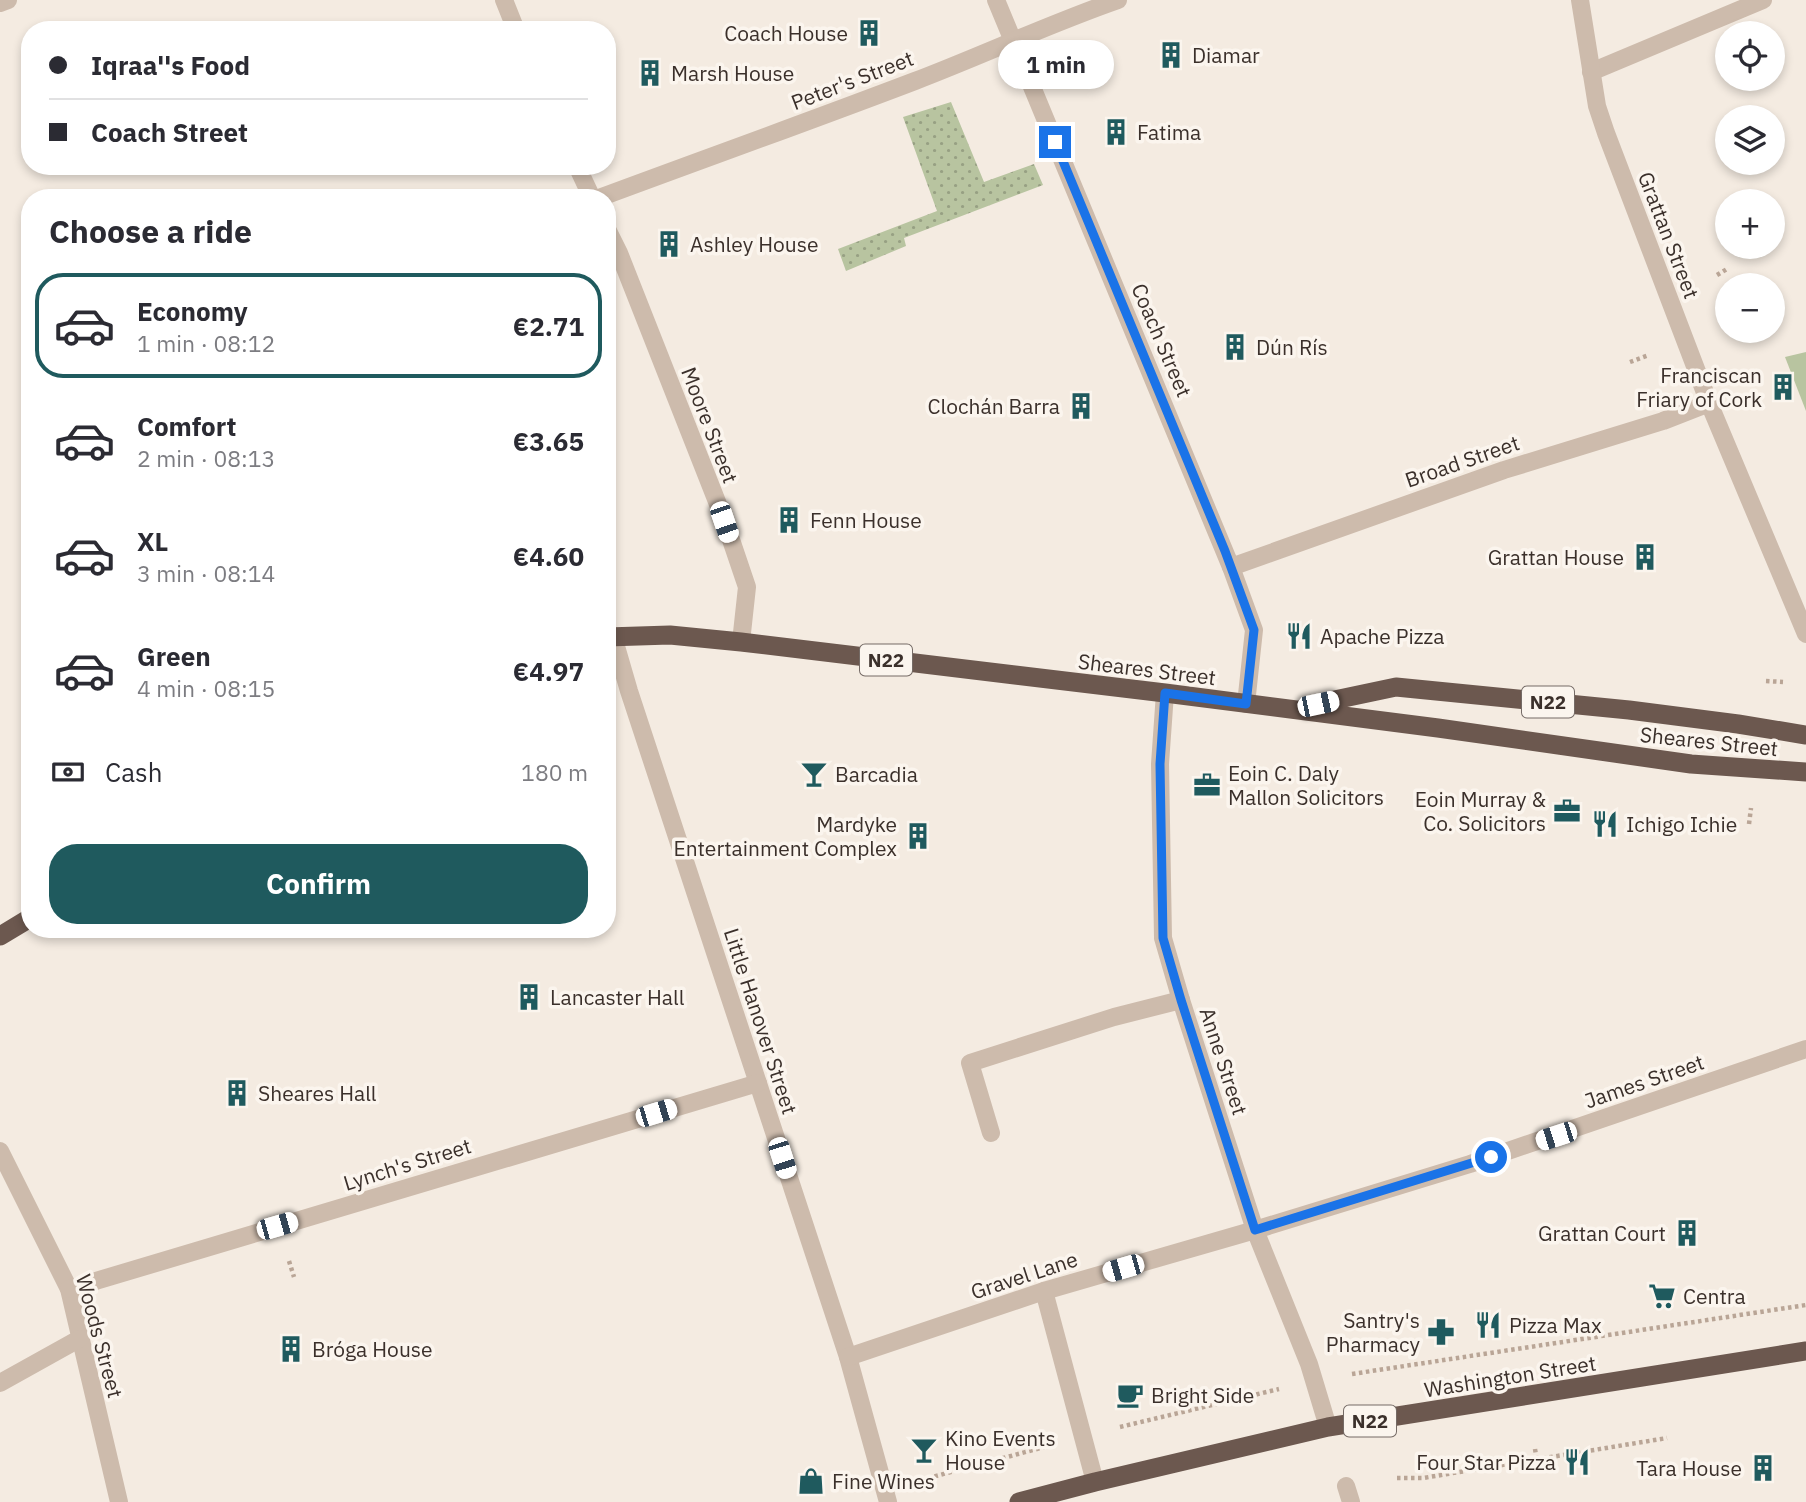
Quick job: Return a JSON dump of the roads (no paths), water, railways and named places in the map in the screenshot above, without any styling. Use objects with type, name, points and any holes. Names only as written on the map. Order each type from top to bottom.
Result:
[{"type":"highway","name":"Sheares Street","points":[[616,636],[670,635],[741,642],[1165,693],[1691,764],[1806,772]]},
{"type":"highway","name":"N22","points":[[1291,710],[1396,687],[1629,710],[1738,723],[1806,735]]},
{"type":"highway","points":[[0,936],[21,923]]},
{"type":"highway","name":"Washington Street","points":[[1019,1502],[1328,1427],[1806,1351]]},
{"type":"street","points":[[0,3],[8,0]]},
{"type":"street","points":[[504,0],[512,21]]},
{"type":"street","name":"Coach Street","points":[[996,0],[1231,566],[1254,630],[1246,704]]},
{"type":"street","name":"Peter's Street","points":[[616,192],[829,114],[1118,0]]},
{"type":"street","name":"Grattan Street","points":[[1580,0],[1591,72],[1606,133],[1709,403],[1806,634]]},
{"type":"street","points":[[1591,72],[1763,0]]},
{"type":"street","name":"Moore Street","points":[[616,247],[747,587],[741,642]]},
{"type":"street","name":"Broad Street","points":[[1231,566],[1504,470],[1663,422],[1709,403]]},
{"type":"street","name":"Little Hanover Street","points":[[616,654],[848,1357],[888,1502]]},
{"type":"street","name":"Anne Street","points":[[1165,693],[1160,764],[1163,938],[1255,1230],[1308,1364],[1328,1427]]},
{"type":"street","points":[[991,1133],[970,1063],[1114,1017],[1181,1000]]},
{"type":"street","name":"James Street","points":[[1255,1230],[1482,1160],[1806,1049]]},
{"type":"street","name":"Lynch's Street","points":[[69,1289],[758,1083]]},
{"type":"street","name":"Woods Street","points":[[0,1151],[69,1289],[119,1502]]},
{"type":"street","name":"Gravel Lane","points":[[848,1357],[1044,1291],[1255,1230]]},
{"type":"street","points":[[1044,1291],[1095,1482]]},
{"type":"street","points":[[0,1384],[79,1339]]},
{"type":"place","name":"Coach House","points":[[869,33]]},
{"type":"place","name":"Diamar","points":[[1171,55]]},
{"type":"place","name":"Marsh House","points":[[650,73]]},
{"type":"place","name":"Fatima","points":[[1116,132]]},
{"type":"place","name":"Ashley House","points":[[669,244]]},
{"type":"place","name":"Dún Rís","points":[[1235,347]]},
{"type":"place","name":"Franciscan Friary of Cork","points":[[1783,387]]},
{"type":"place","name":"Clochán Barra","points":[[1081,406]]},
{"type":"place","name":"Fenn House","points":[[789,520]]},
{"type":"place","name":"Grattan House","points":[[1645,557]]},
{"type":"place","name":"Apache Pizza","points":[[1299,636]]},
{"type":"place","name":"Barcadia","points":[[814,774]]},
{"type":"place","name":"Eoin C. Daly Mallon Solicitors","points":[[1207,785]]},
{"type":"place","name":"Eoin Murray & Co. Solicitors","points":[[1567,811]]},
{"type":"place","name":"Ichigo Ichie","points":[[1605,824]]},
{"type":"place","name":"Mardyke Entertainment Complex","points":[[918,836]]},
{"type":"place","name":"Lancaster Hall","points":[[529,997]]},
{"type":"place","name":"Sheares Hall","points":[[237,1093]]},
{"type":"place","name":"Grattan Court","points":[[1687,1233]]},
{"type":"place","name":"Centra","points":[[1662,1296]]},
{"type":"place","name":"Pizza Max","points":[[1488,1325]]},
{"type":"place","name":"Santry's Pharmacy","points":[[1441,1332]]},
{"type":"place","name":"Bróga House","points":[[291,1349]]},
{"type":"place","name":"Bright Side","points":[[1130,1395]]},
{"type":"place","name":"Kino Events House","points":[[924,1450]]},
{"type":"place","name":"Four Star Pizza","points":[[1577,1462]]},
{"type":"place","name":"Tara House","points":[[1763,1468]]},
{"type":"place","name":"Fine Wines","points":[[811,1481]]}]
